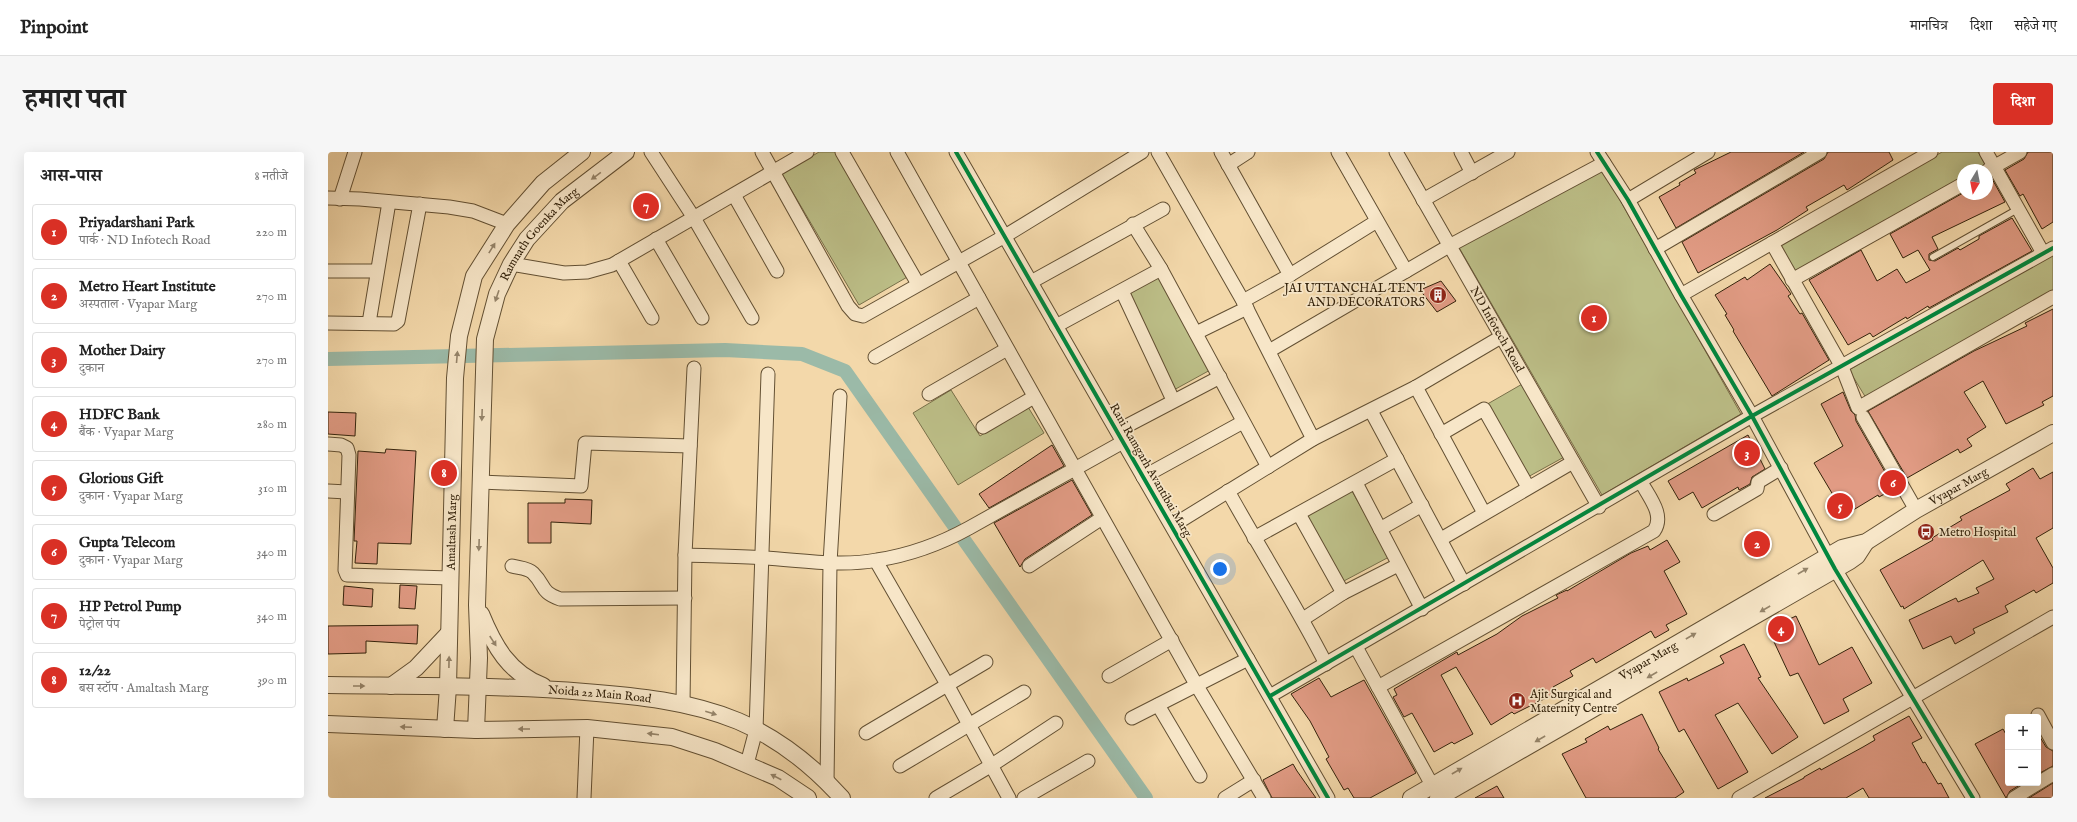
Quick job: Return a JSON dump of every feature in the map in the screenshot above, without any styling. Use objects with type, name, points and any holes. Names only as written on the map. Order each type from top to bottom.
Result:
[{"type":"street","points":[[355,152],[334,199],[420,204],[473,211],[507,224],[543,183],[582,152]]},
{"type":"street","points":[[651,152],[694,218],[752,318]]},
{"type":"street","points":[[762,152],[848,306],[855,314],[863,316],[1005,236],[1142,152]]},
{"type":"street","points":[[511,264],[564,273],[587,272],[619,261],[807,152]]},
{"type":"street","points":[[842,152],[918,284]]},
{"type":"street","points":[[897,152],[1197,686],[1264,798]]},
{"type":"street","name":"Rani Ramgarh Avantibai Marg","points":[[956,152],[1328,798]]},
{"type":"street","points":[[1158,152],[1245,304],[1313,439]]},
{"type":"street","points":[[1221,152],[1290,275]]},
{"type":"street","points":[[1228,165],[1248,152]]},
{"type":"street","points":[[1338,152],[1406,271]]},
{"type":"street","name":"ND Infotech Road","points":[[1396,152],[1599,507]]},
{"type":"street","points":[[1461,152],[1472,173]]},
{"type":"street","points":[[1423,200],[1508,152]]},
{"type":"street","points":[[1597,152],[1628,200],[1680,295],[1752,416],[1832,562],[1973,798]]},
{"type":"street","points":[[1628,200],[1708,152]]},
{"type":"street","points":[[1655,249],[1820,152]]},
{"type":"street","points":[[1680,295],[1931,152]]},
{"type":"street","points":[[1986,152],[1990,164]]},
{"type":"street","points":[[1993,167],[2020,152]]},
{"type":"street","name":"Ramnath Goenka Marg","points":[[480,482],[485,339],[497,294],[511,264],[527,239],[562,201],[619,154]]},
{"type":"street","points":[[1269,351],[1449,246],[1604,163]]},
{"type":"street","points":[[1270,696],[1599,507],[1752,416],[2048,251],[1993,171]]},
{"type":"street","points":[[1792,280],[1957,187]]},
{"type":"street","points":[[734,195],[777,271]]},
{"type":"street","points":[[370,323],[389,202]]},
{"type":"street","points":[[328,323],[394,324],[398,321],[420,204]]},
{"type":"street","points":[[1031,282],[1162,209]]},
{"type":"street","points":[[1196,334],[1377,221]]},
{"type":"street","name":"Amaltash Marg","points":[[445,729],[448,687],[455,378],[459,336],[474,276],[507,224]]},
{"type":"street","points":[[1133,224],[1161,270],[1268,466]]},
{"type":"street","points":[[656,239],[702,318]]},
{"type":"street","points":[[1772,243],[1842,367],[1858,408],[2053,298]]},
{"type":"street","points":[[619,261],[652,318]]},
{"type":"street","points":[[1056,326],[1161,270]]},
{"type":"street","points":[[328,271],[377,271]]},
{"type":"street","points":[[1122,291],[1173,400]]},
{"type":"street","points":[[875,357],[979,298]]},
{"type":"street","points":[[1172,526],[1313,439],[1416,387],[1501,337]]},
{"type":"street","points":[[929,394],[1007,349]]},
{"type":"street","points":[[683,704],[685,555],[694,368]]},
{"type":"street","points":[[747,764],[756,730],[768,374]]},
{"type":"street","points":[[685,555],[762,557],[830,563],[876,561],[921,550],[943,542],[1075,469],[1173,400],[1220,377]]},
{"type":"street","points":[[1416,387],[1484,513]]},
{"type":"street","points":[[827,782],[830,563],[840,396]]},
{"type":"street","points":[[983,427],[1034,397]]},
{"type":"street","points":[[1442,434],[1484,409],[1528,487]]},
{"type":"street","points":[[1370,411],[1441,539],[1464,584]]},
{"type":"street","points":[[1863,417],[1916,510]]},
{"type":"street","points":[[1144,477],[1243,422]]},
{"type":"street","name":"Vyapar Marg","points":[[1411,798],[1435,792],[1832,562],[1857,556],[1866,542],[1916,510],[2053,433]]},
{"type":"street","points":[[476,730],[478,687],[477,605],[480,482],[581,486],[585,443],[690,446]]},
{"type":"street","points":[[328,444],[341,445],[347,448],[345,570],[347,575],[451,578]]},
{"type":"street","points":[[1254,538],[1397,459]]},
{"type":"street","points":[[1441,539],[1573,462]]},
{"type":"street","points":[[1714,514],[1757,489],[1758,482],[1781,468]]},
{"type":"street","points":[[1378,687],[1654,530],[1659,524],[1657,511],[1641,482]]},
{"type":"street","points":[[1356,483],[1422,609]]},
{"type":"street","points":[[328,491],[347,492]]},
{"type":"street","points":[[1228,491],[1254,538],[1303,619],[1326,664]]},
{"type":"street","points":[[1380,528],[1422,505]]},
{"type":"street","points":[[1299,514],[1343,593]]},
{"type":"street","points":[[1029,566],[1102,518]]},
{"type":"street","points":[[876,561],[948,686],[1009,798]]},
{"type":"street","points":[[1303,619],[1343,593],[1398,565]]},
{"type":"street","points":[[512,566],[533,573],[544,590],[551,596],[560,599],[685,598]]},
{"type":"street","points":[[477,605],[489,634],[508,664],[528,680],[552,690]]},
{"type":"street","points":[[1739,798],[2053,617]]},
{"type":"street","points":[[391,686],[416,668],[449,633]]},
{"type":"street","points":[[1108,676],[1172,640]]},
{"type":"street","points":[[1356,647],[1435,792]]},
{"type":"street","points":[[1132,718],[1248,659]]},
{"type":"street","points":[[866,733],[948,686],[986,662]]},
{"type":"street","name":"Noida 22 Main Road","points":[[328,685],[478,687],[552,690],[630,696],[683,704],[738,721],[780,743],[827,782],[842,798]]},
{"type":"street","points":[[900,766],[968,724],[1024,692]]},
{"type":"street","points":[[1158,705],[1200,776]]},
{"type":"street","points":[[2041,721],[2053,743]]},
{"type":"street","points":[[936,798],[992,765],[1056,722]]},
{"type":"street","points":[[328,724],[476,730],[587,728],[672,737],[715,751],[747,764],[778,778],[808,798]]},
{"type":"street","points":[[584,798],[587,728]]},
{"type":"street","points":[[1024,798],[1088,761]]},
{"type":"street","points":[[2014,798],[2053,774]]},
{"type":"street","points":[[1225,798],[1254,780]]},
{"type":"lane","points":[[1933,257],[2018,209]]},
{"type":"green space","points":[[819,152],[836,152],[909,276],[859,305],[782,174]]},
{"type":"green space","points":[[1942,152],[1978,152],[1985,164],[1957,164],[1957,181],[1794,273],[1778,245]]},
{"type":"green space","points":[[1603,170],[1741,414],[1602,495],[1457,244]]},
{"type":"green space","points":[[2053,254],[2053,292],[1866,398],[1849,370]]},
{"type":"green space","points":[[1156,266],[1212,369],[1172,391],[1116,288]]},
{"type":"green space","points":[[1524,383],[1566,456],[1526,478],[1484,406]]},
{"type":"green space","points":[[951,390],[980,436],[1028,407],[1044,433],[958,485],[913,413]]},
{"type":"green space","points":[[1348,484],[1389,557],[1342,582],[1302,509]]},
{"type":"building","points":[[1731,152],[1804,152],[1676,228],[1659,197],[1680,185],[1679,183],[1696,173],[1694,170]]},
{"type":"building","points":[[1828,152],[1889,152],[1893,160],[1847,190],[1844,185],[1806,207],[1808,210],[1777,230],[1698,273],[1682,242],[1824,159]]},
{"type":"building","points":[[2028,152],[2053,152],[2053,222],[2042,229],[2023,194],[2020,196],[2005,170],[2024,159]]},
{"type":"building","points":[[1993,181],[2005,202],[1932,237],[1938,249],[1929,254],[1929,260],[1935,261],[1958,248],[1960,250],[1979,239],[1979,236],[2012,218],[2032,251],[1929,308],[1928,306],[1907,319],[1906,317],[1873,337],[1870,333],[1848,345],[1809,280],[1861,250],[1877,281],[1897,269],[1906,283],[1930,270],[1918,250],[1903,258],[1890,234],[1957,196],[1957,200],[1993,200]]},
{"type":"building","points":[[1770,264],[1791,294],[1788,296],[1800,314],[1802,313],[1829,360],[1772,396],[1733,331],[1734,330],[1725,315],[1727,314],[1715,295],[1745,277],[1747,280]]},
{"type":"building","name":"JAI UTTANCHAL TENT AND DECORATORS","points":[[1441,281],[1456,301],[1437,312],[1420,290]]},
{"type":"building","points":[[2053,309],[2053,396],[2042,402],[2044,405],[2006,424],[1983,381],[1964,392],[1986,427],[1967,439],[1972,446],[1960,453],[1958,449],[1907,478],[1868,411],[1974,351],[2027,326],[2025,323]]},
{"type":"building","points":[[1843,392],[1851,411],[1855,415],[1856,421],[1893,486],[1891,488],[1892,490],[1879,497],[1878,495],[1845,515],[1814,463],[1843,446],[1821,404]]},
{"type":"building","points":[[328,412],[356,413],[355,436],[328,434]]},
{"type":"building","points":[[1748,435],[1765,469],[1752,477],[1750,484],[1739,490],[1738,487],[1702,508],[1693,492],[1679,500],[1668,481]]},
{"type":"building","points":[[1052,445],[1064,466],[989,508],[979,494]]},
{"type":"building","points":[[386,449],[416,451],[411,544],[378,543],[377,564],[355,563],[357,541],[354,541],[358,451],[385,453]]},
{"type":"building","points":[[2033,468],[2040,479],[2053,472],[2053,528],[2036,538],[2053,568],[2053,583],[2036,593],[2034,590],[2005,606],[2008,612],[1973,629],[1975,633],[1955,644],[1951,636],[1923,649],[1909,620],[1956,598],[1958,602],[1979,593],[1976,588],[1994,579],[1983,560],[1904,609],[1903,606],[1901,607],[1880,570],[1933,540],[1932,538],[1962,520],[1960,517],[2010,490],[2006,484]]},
{"type":"building","points":[[1072,480],[1092,515],[1025,559],[1020,567],[994,523]]},
{"type":"building","points":[[565,499],[592,500],[591,524],[551,522],[551,543],[528,543],[528,503],[565,503]]},
{"type":"building","points":[[1667,540],[1680,562],[1664,571],[1687,614],[1666,625],[1669,630],[1655,638],[1651,631],[1596,663],[1593,658],[1570,671],[1573,676],[1553,687],[1556,693],[1514,714],[1512,712],[1491,725],[1456,667],[1441,675],[1473,734],[1454,744],[1452,742],[1434,752],[1412,713],[1404,717],[1393,697],[1397,695],[1394,689],[1457,652],[1458,655],[1497,634],[1522,616],[1558,598],[1556,595],[1567,591],[1631,553],[1648,546],[1650,550]]},
{"type":"building","points":[[400,585],[417,586],[415,609],[399,608]]},
{"type":"building","points":[[344,586],[373,589],[372,607],[343,605]]},
{"type":"building","points":[[1796,616],[1819,665],[1852,647],[1872,683],[1843,699],[1849,711],[1824,724],[1798,673],[1790,676],[1768,629]]},
{"type":"building","points":[[418,625],[417,644],[366,641],[366,653],[328,654],[328,626]]},
{"type":"building","points":[[1744,644],[1761,677],[1758,678],[1798,737],[1772,754],[1738,703],[1715,715],[1748,772],[1718,789],[1684,729],[1679,732],[1659,692],[1687,678],[1688,681],[1724,663],[1720,656]]},
{"type":"building","points":[[1319,678],[1331,697],[1364,680],[1416,773],[1370,798],[1354,798],[1348,788],[1344,790],[1326,759],[1329,757],[1310,721],[1291,694]]},
{"type":"building","points":[[1642,714],[1659,748],[1658,749],[1684,792],[1675,798],[1586,798],[1562,754],[1587,742],[1585,739],[1608,726],[1610,730]]},
{"type":"building","points":[[1909,716],[1922,738],[1912,743],[1923,763],[1925,762],[1938,784],[1941,783],[1949,798],[1869,798],[1863,788],[1846,798],[1765,798],[1820,768],[1821,770],[1863,747],[1875,740],[1873,736]]},
{"type":"building","points":[[2003,729],[2005,733],[2005,786],[2018,786],[2010,791],[2006,798],[1975,744]]},
{"type":"building","points":[[2041,739],[2046,747],[2053,751],[2053,766],[2041,772]]},
{"type":"building","points":[[1293,764],[1316,798],[1272,798],[1263,780]]},
{"type":"building","points":[[2053,783],[2053,798],[2029,798]]},
{"type":"building","points":[[1497,786],[1504,798],[1475,798]]},
{"type":"waterway","points":[[328,359],[725,350],[802,354],[845,371],[1146,798]]},
{"type":"cycle path","points":[[956,152],[1328,798]]},
{"type":"cycle path","points":[[1597,152],[1628,200],[1681,295],[1752,416],[1835,569],[1973,798]]},
{"type":"cycle path","points":[[1270,696],[1752,416],[2053,248]]},
{"type":"place","name":"HP Petrol Pump","points":[[646,206]]},
{"type":"place","name":"JAI UTTANCHAL TENT AND DECORATORS","points":[[1438,295]]},
{"type":"place","name":"Priyadarshani Park","points":[[1594,318]]},
{"type":"place","name":"Mother Dairy","points":[[1747,453]]},
{"type":"place","name":"12/22","points":[[444,473]]},
{"type":"place","name":"Gupta Telecom","points":[[1893,483]]},
{"type":"place","name":"Glorious Gift","points":[[1840,506]]},
{"type":"place","name":"Metro Hospital","points":[[1926,532]]},
{"type":"place","name":"Metro Heart Institute","points":[[1757,544]]},
{"type":"place","name":"HDFC Bank","points":[[1781,629]]},
{"type":"place","name":"Ajit Surgical and Maternity Centre","points":[[1517,701]]}]
